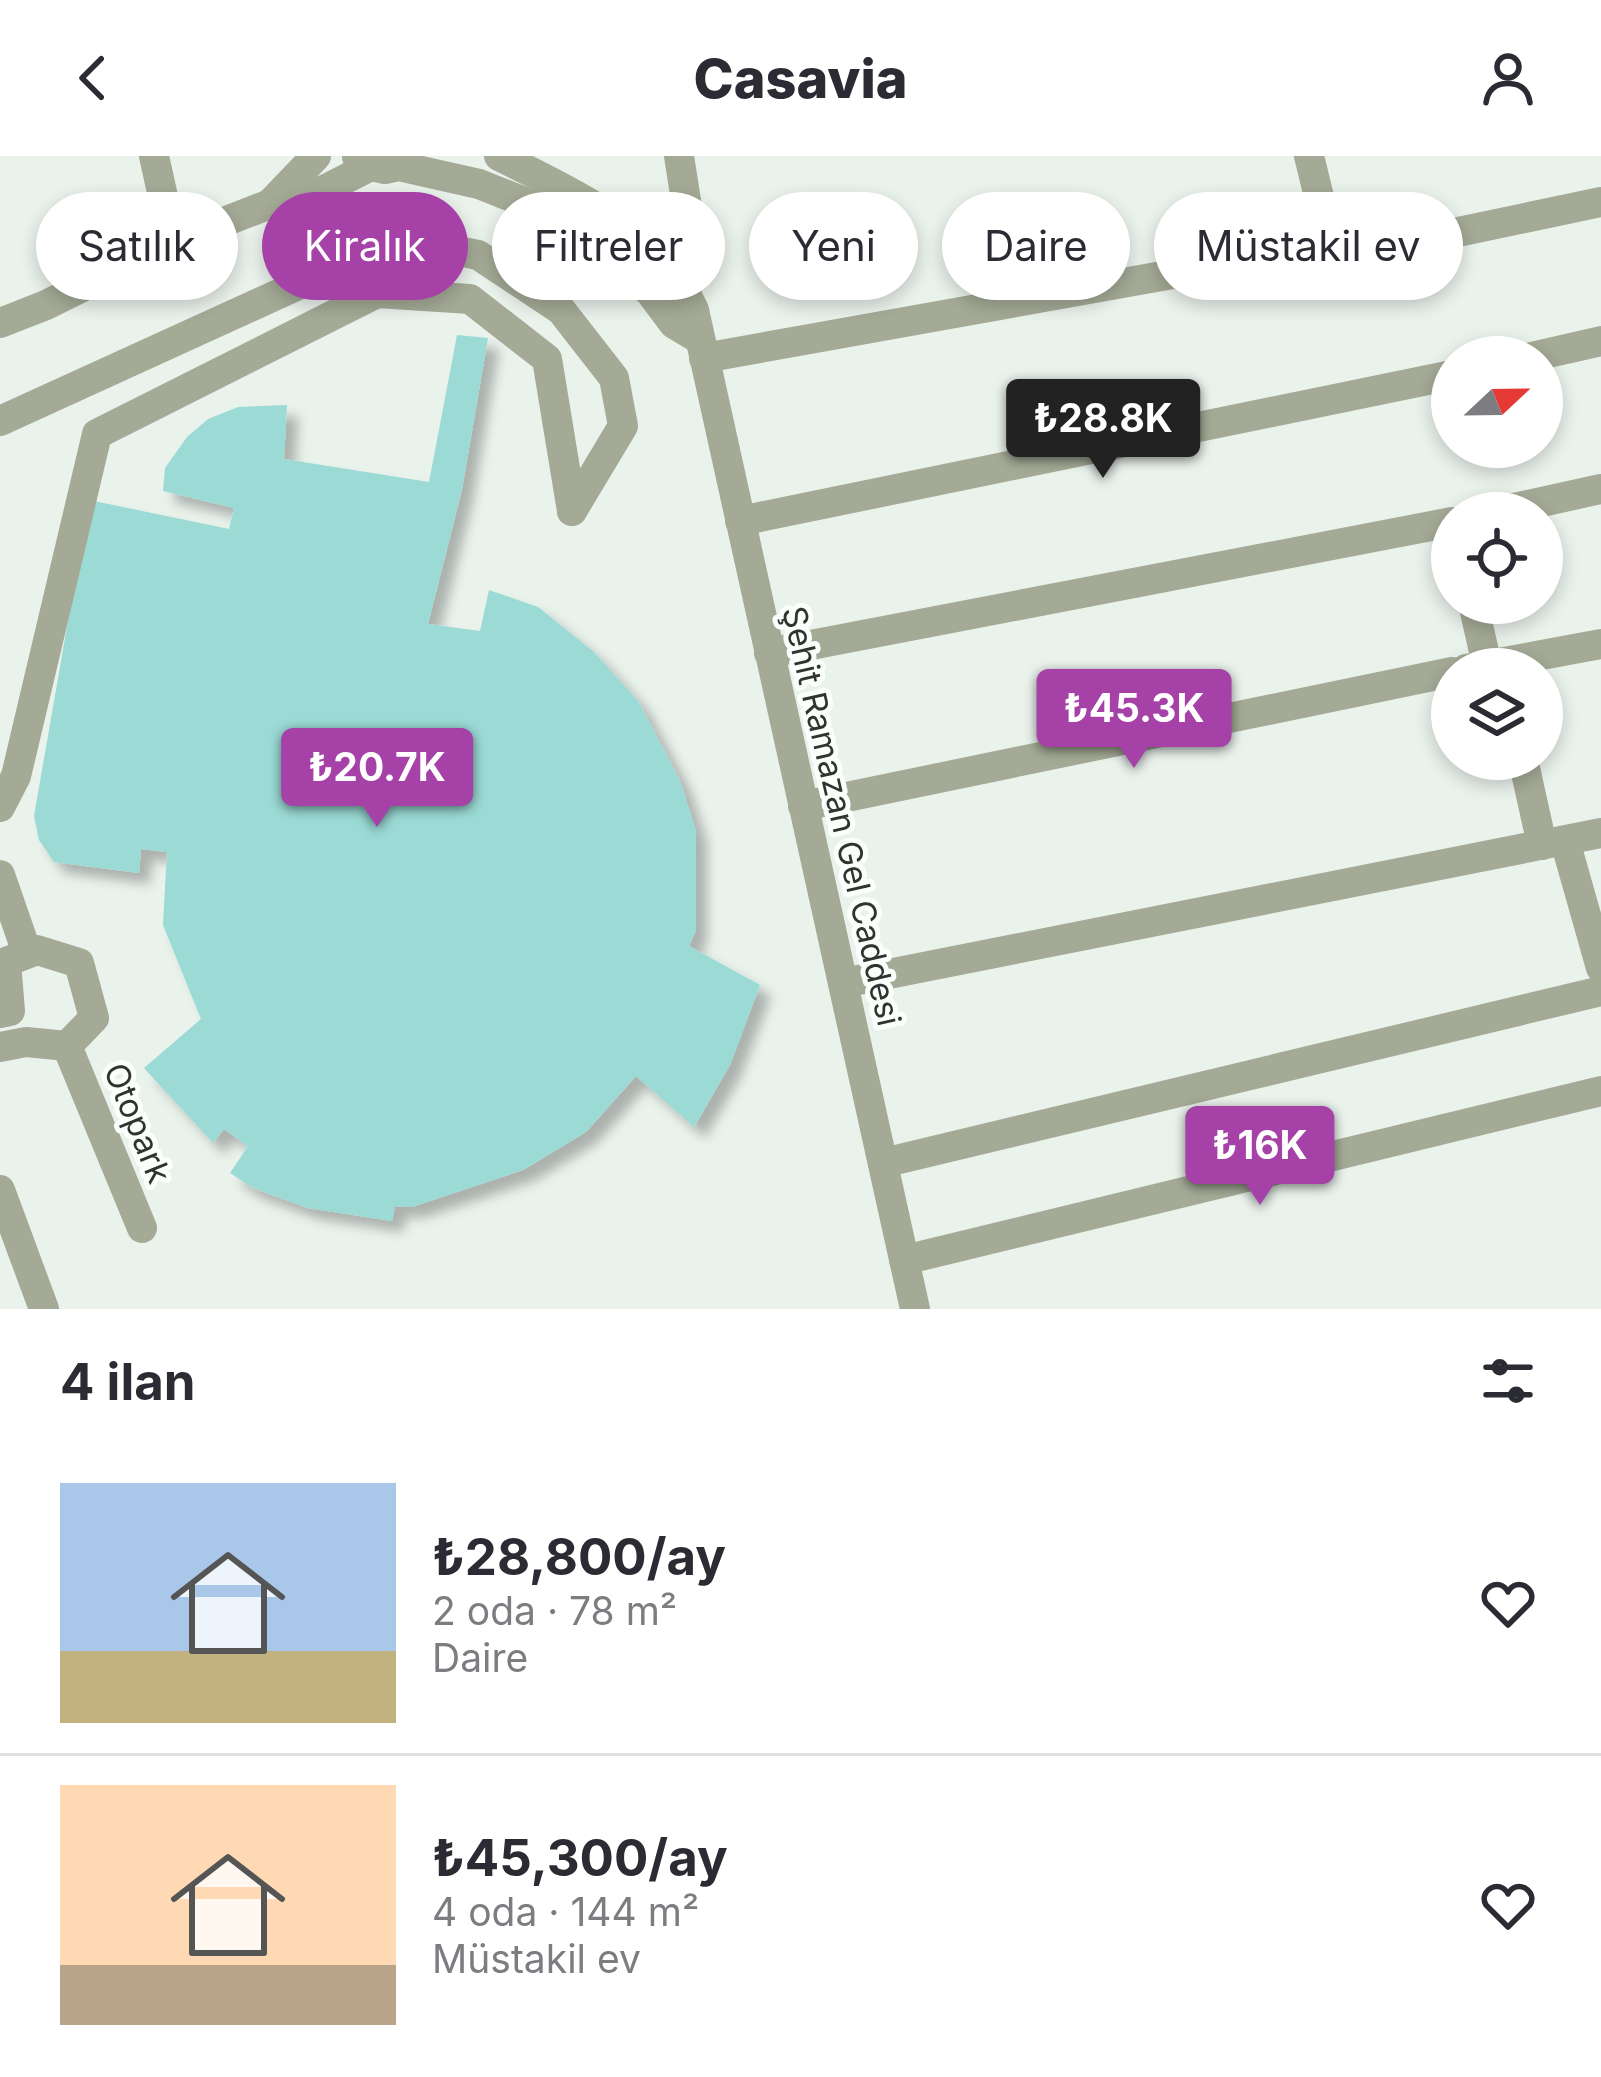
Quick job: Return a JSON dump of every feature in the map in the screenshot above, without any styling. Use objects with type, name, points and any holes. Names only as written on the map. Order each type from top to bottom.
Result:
[{"type":"street","points":[[154,156],[162,192]]},
{"type":"street","points":[[282,192],[316,156]]},
{"type":"street","points":[[500,156],[534,165],[574,192]]},
{"type":"street","points":[[679,156],[685,192]]},
{"type":"street","points":[[1310,156],[1318,192]]},
{"type":"street","points":[[320,192],[385,161],[479,184],[556,217],[597,243],[702,348],[1154,276]]},
{"type":"street","points":[[1463,231],[1601,202]]},
{"type":"street","points":[[0,421],[399,239],[478,255],[561,310],[614,378],[623,426],[572,511],[547,359],[470,299],[377,293],[97,434],[16,776],[0,807]]},
{"type":"street","points":[[0,323],[54,300]]},
{"type":"street","name":"Şehit Ramazan Gel Caddesi","points":[[689,300],[915,1309]]},
{"type":"street","points":[[1563,350],[1601,341]]},
{"type":"street","points":[[740,520],[1431,380]]},
{"type":"street","points":[[1563,497],[1601,489]]},
{"type":"street","points":[[769,653],[1431,526]]},
{"type":"street","points":[[1563,651],[1601,644]]},
{"type":"street","points":[[803,806],[1431,676]]},
{"type":"street","points":[[1531,780],[1601,968]]},
{"type":"street","points":[[843,983],[1601,833]]},
{"type":"street","points":[[0,875],[27,953]]},
{"type":"street","points":[[0,1013],[10,1011],[6,962],[37,950],[79,962],[94,1018],[67,1046],[26,1042],[0,1047]]},
{"type":"street","points":[[883,1163],[1601,991]]},
{"type":"street","name":"Otopark","points":[[67,1046],[142,1228]]},
{"type":"street","points":[[904,1260],[1601,1091]]},
{"type":"street","points":[[0,1190],[44,1309]]},
{"type":"building","points":[[457,335],[488,338],[462,489],[428,624],[480,631],[489,590],[538,607],[594,652],[638,701],[680,781],[696,831],[696,930],[689,946],[760,985],[730,1065],[694,1127],[636,1076],[586,1132],[523,1170],[412,1207],[395,1206],[392,1221],[308,1208],[253,1188],[230,1173],[248,1146],[224,1129],[213,1143],[144,1068],[201,1019],[163,925],[167,852],[141,849],[139,873],[54,862],[39,840],[34,816],[89,500],[229,529],[234,508],[163,491],[165,468],[187,437],[208,419],[238,407],[287,405],[284,459],[429,482]]}]
